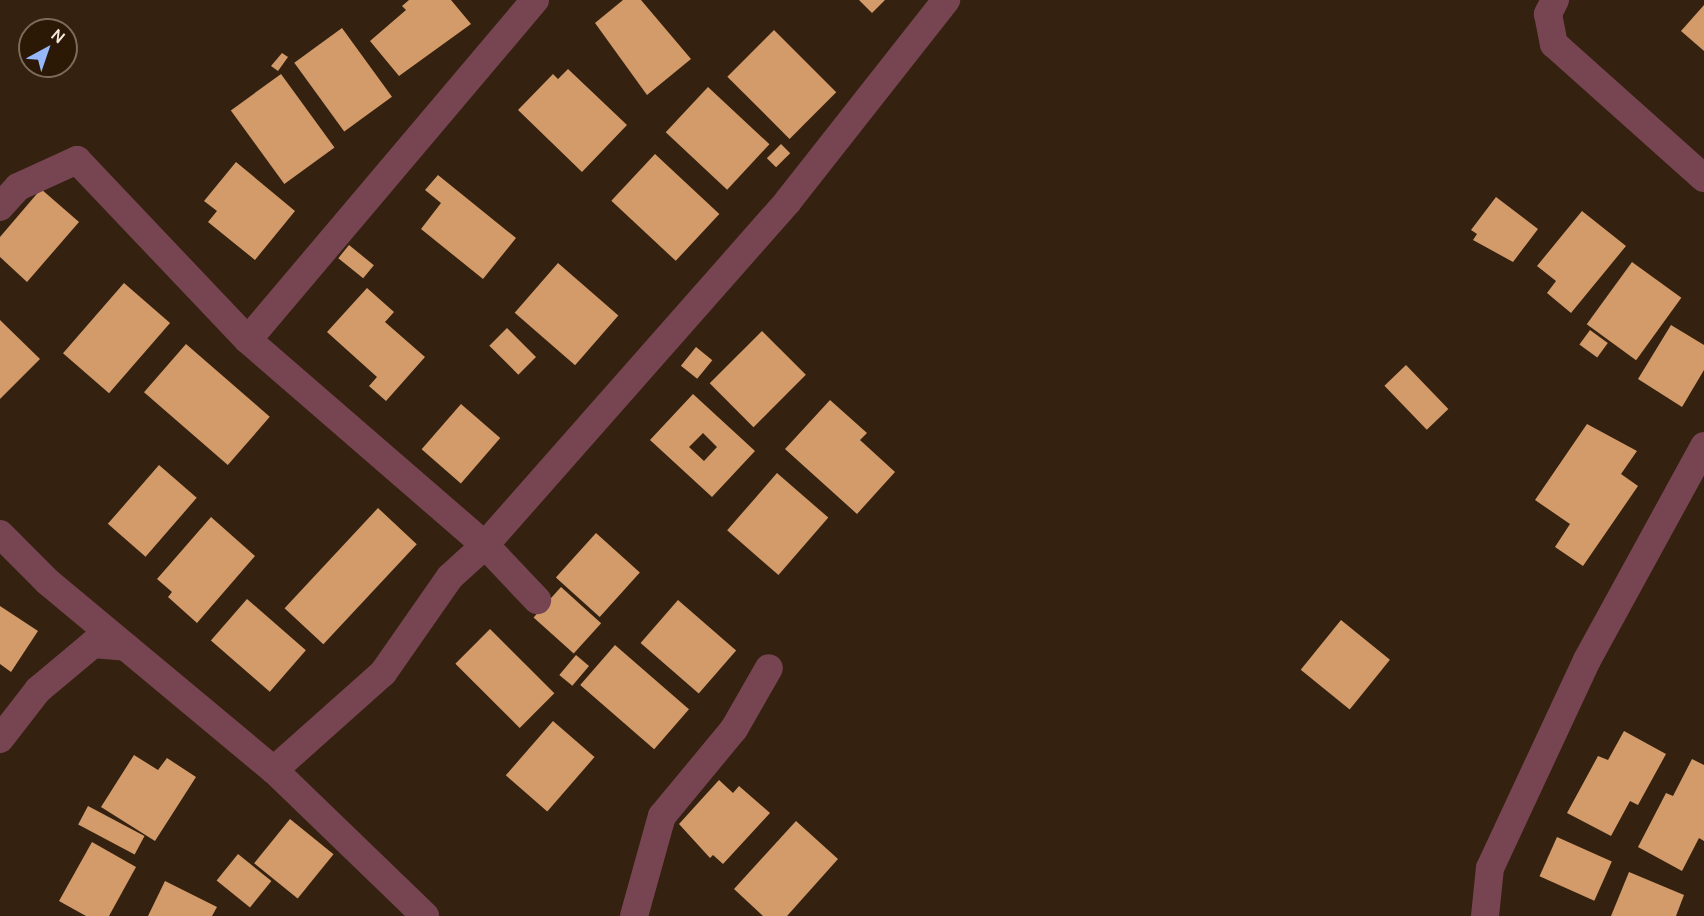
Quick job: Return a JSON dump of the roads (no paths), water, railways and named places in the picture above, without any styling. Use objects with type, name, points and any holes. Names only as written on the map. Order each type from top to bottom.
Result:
[{"type":"street","points":[[248,340],[535,0]]},
{"type":"street","points":[[274,770],[383,673],[450,577],[485,545],[788,201],[946,0]]},
{"type":"street","points":[[1555,0],[1548,14],[1554,44],[1704,178]]},
{"type":"street","points":[[0,207],[18,187],[77,160],[248,340],[485,545],[537,600]]},
{"type":"street","points":[[1485,916],[1490,868],[1587,660],[1704,446]]},
{"type":"street","points":[[0,534],[76,605],[274,770],[425,916]]},
{"type":"street","points":[[76,605],[93,644]]},
{"type":"street","points":[[0,739],[38,690],[93,644],[126,647]]},
{"type":"street","points":[[634,916],[662,816],[734,729],[769,668]]}]
